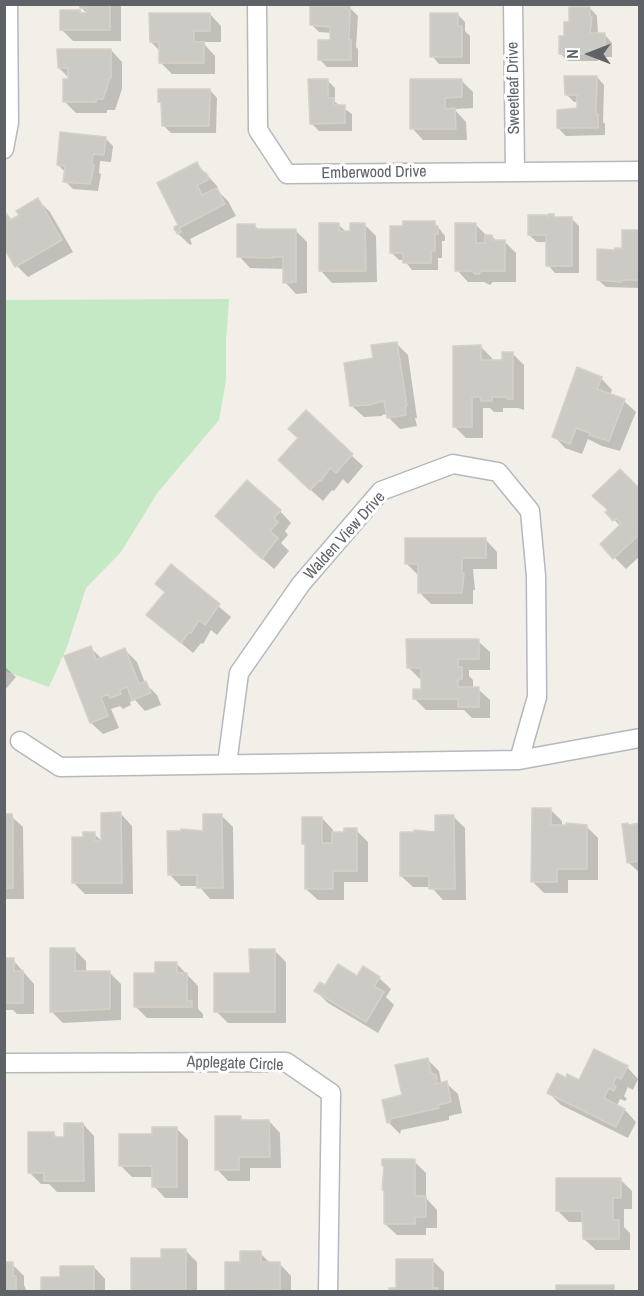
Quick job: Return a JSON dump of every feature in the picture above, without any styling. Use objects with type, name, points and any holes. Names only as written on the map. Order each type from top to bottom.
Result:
[{"type":"street","points":[[4,149],[9,122],[8,4]]},
{"type":"street","name":"Emberwood Drive","points":[[257,4],[258,130],[287,174],[639,171]]},
{"type":"street","name":"Sweetleaf Drive","points":[[513,4],[515,171]]},
{"type":"street","name":"Walden View Drive","points":[[228,764],[238,673],[301,585],[381,491],[453,464],[498,472],[530,511],[536,576],[537,697],[519,760]]},
{"type":"street","points":[[20,741],[60,767],[519,760],[639,738]]},
{"type":"street","name":"Applegate Circle","points":[[4,1063],[286,1062],[331,1093],[328,1292]]},
{"type":"green space","points":[[229,299],[226,380],[219,420],[158,492],[121,552],[86,588],[67,647],[49,687],[5,671],[5,300]]},
{"type":"building","points":[[80,4],[110,4],[110,30],[60,30],[60,10],[80,10],[80,13],[87,13],[87,8],[80,8]]},
{"type":"building","points":[[310,6],[350,6],[351,60],[318,60],[318,40],[330,40],[330,27],[310,25]]},
{"type":"building","points":[[569,7],[590,7],[590,17],[592,17],[590,33],[605,33],[605,50],[590,50],[590,54],[559,54],[559,36],[564,36],[564,22],[569,22]]},
{"type":"building","points":[[149,13],[210,13],[210,31],[194,31],[194,42],[204,42],[204,63],[159,63],[159,42],[150,42]]},
{"type":"building","points":[[430,13],[458,13],[458,26],[462,26],[462,57],[430,57]]},
{"type":"building","points":[[57,49],[111,49],[111,78],[103,99],[96,99],[96,102],[63,102],[63,79],[68,79],[68,68],[58,68]]},
{"type":"building","points":[[564,76],[597,76],[598,128],[557,128],[557,110],[577,108],[577,95],[565,95]]},
{"type":"building","points":[[308,79],[328,79],[328,98],[334,98],[334,105],[345,105],[345,123],[310,124]]},
{"type":"building","points":[[410,79],[462,79],[462,97],[445,98],[445,109],[455,108],[456,129],[410,129]]},
{"type":"building","points":[[158,89],[210,89],[209,126],[162,126]]},
{"type":"building","points":[[60,132],[106,137],[104,155],[93,154],[92,165],[94,165],[90,184],[63,182],[65,166],[57,165]]},
{"type":"building","points":[[197,162],[202,172],[208,176],[208,180],[197,185],[202,195],[217,188],[225,204],[179,228],[181,232],[177,234],[174,227],[178,225],[157,183]]},
{"type":"building","points":[[38,198],[62,240],[15,267],[4,248],[4,211],[11,220],[19,215],[16,211]]},
{"type":"building","points":[[548,214],[554,214],[554,217],[572,217],[572,266],[546,266],[546,235],[528,235],[528,215],[548,217]]},
{"type":"building","points":[[403,221],[435,221],[438,234],[435,234],[435,251],[431,251],[431,263],[403,263],[403,253],[390,253],[390,226],[403,226]]},
{"type":"building","points":[[319,223],[339,223],[339,231],[350,231],[350,223],[365,223],[366,271],[319,271]]},
{"type":"building","points":[[455,223],[476,223],[476,243],[485,243],[485,235],[492,235],[492,240],[505,240],[505,271],[481,271],[475,274],[472,271],[455,271]]},
{"type":"building","points":[[237,224],[255,224],[255,229],[296,229],[296,282],[283,283],[283,257],[237,257]]},
{"type":"building","points":[[622,230],[640,230],[640,280],[621,282],[597,280],[597,249],[620,248],[622,250]]},
{"type":"building","points":[[397,342],[407,406],[405,407],[406,415],[387,418],[384,401],[371,405],[350,406],[344,363],[373,358],[371,345]]},
{"type":"building","points":[[481,345],[481,360],[502,360],[502,352],[513,352],[513,399],[492,397],[492,401],[481,401],[480,397],[472,397],[472,427],[453,427],[453,346]]},
{"type":"building","points":[[577,367],[602,377],[597,389],[625,399],[609,441],[576,428],[570,444],[552,437]]},
{"type":"building","points":[[306,410],[353,454],[336,473],[330,468],[321,481],[310,490],[278,460],[298,438],[288,429]]},
{"type":"building","points":[[620,469],[640,489],[640,534],[613,559],[600,544],[621,524],[616,518],[613,521],[605,512],[608,510],[592,496]]},
{"type":"building","points":[[247,480],[281,510],[274,518],[278,522],[270,531],[278,538],[262,559],[215,516]]},
{"type":"building","points":[[405,538],[486,538],[486,558],[462,558],[462,573],[464,573],[462,593],[418,593],[418,564],[405,564]]},
{"type":"building","points":[[171,564],[220,604],[205,625],[199,620],[181,643],[146,615],[165,592],[155,584]]},
{"type":"building","points":[[406,639],[479,639],[479,659],[458,659],[458,667],[462,667],[462,679],[458,679],[458,687],[479,687],[479,707],[458,707],[458,699],[413,699],[413,689],[421,689],[421,668],[407,668]]},
{"type":"building","points":[[91,646],[96,660],[125,648],[139,684],[146,681],[151,693],[132,700],[127,687],[120,690],[121,694],[110,698],[108,694],[101,697],[108,716],[90,723],[64,656]]},
{"type":"building","points":[[532,808],[551,808],[551,825],[566,825],[566,823],[587,825],[587,869],[557,869],[557,882],[531,882]]},
{"type":"building","points":[[121,812],[122,883],[72,883],[72,837],[83,837],[83,832],[95,832],[95,841],[101,841],[101,813]]},
{"type":"building","points":[[4,814],[12,814],[13,822],[13,888],[4,888]]},
{"type":"building","points":[[203,814],[222,814],[223,888],[197,888],[197,875],[168,875],[167,831],[181,831],[181,829],[203,831]]},
{"type":"building","points":[[435,815],[454,815],[455,889],[429,889],[429,876],[400,876],[400,832],[414,832],[414,830],[435,832]]},
{"type":"building","points":[[302,817],[322,817],[322,843],[332,843],[332,832],[344,832],[344,828],[357,828],[357,871],[333,871],[333,889],[305,889],[305,844],[302,844]]},
{"type":"building","points":[[628,823],[628,825],[640,823],[640,861],[627,863],[622,824]]},
{"type":"building","points":[[50,948],[75,948],[75,971],[110,971],[110,1009],[50,1012]]},
{"type":"building","points":[[249,949],[275,949],[275,1012],[214,1012],[214,973],[250,973]]},
{"type":"building","points":[[4,958],[14,958],[14,971],[23,971],[23,1003],[4,1003]]},
{"type":"building","points":[[155,962],[177,962],[177,973],[187,973],[187,1001],[192,1001],[192,1007],[134,1007],[134,973],[155,973]]},
{"type":"building","points":[[338,964],[357,976],[363,966],[380,977],[374,986],[384,992],[366,1022],[314,991],[320,982],[325,985]]},
{"type":"building","points":[[594,1049],[628,1066],[621,1079],[616,1077],[613,1084],[616,1086],[614,1091],[609,1088],[604,1098],[625,1109],[616,1127],[547,1093],[557,1073],[566,1078],[567,1074],[579,1080]]},
{"type":"building","points":[[428,1058],[431,1073],[436,1075],[435,1084],[447,1081],[451,1102],[438,1105],[439,1108],[390,1119],[387,1123],[382,1100],[402,1095],[395,1065]]},
{"type":"building","points":[[215,1116],[241,1116],[241,1120],[269,1120],[270,1157],[239,1157],[239,1170],[215,1170]]},
{"type":"building","points":[[64,1123],[83,1123],[84,1181],[44,1181],[44,1173],[28,1173],[28,1132],[54,1132],[54,1137],[64,1137]]},
{"type":"building","points":[[152,1127],[177,1127],[177,1187],[152,1187],[152,1166],[119,1166],[119,1134],[152,1134]]},
{"type":"building","points":[[382,1159],[415,1159],[415,1196],[426,1196],[426,1217],[415,1217],[415,1224],[384,1224]]},
{"type":"building","points":[[556,1178],[621,1178],[621,1198],[613,1198],[613,1220],[619,1220],[619,1239],[583,1239],[582,1211],[556,1211]]},
{"type":"building","points":[[161,1249],[186,1249],[186,1292],[131,1292],[131,1258],[161,1258]]},
{"type":"building","points":[[240,1251],[261,1251],[261,1262],[280,1262],[280,1290],[225,1292],[225,1262],[240,1262]]},
{"type":"building","points":[[396,1259],[433,1259],[433,1288],[438,1288],[438,1292],[389,1292],[389,1288],[396,1288]]},
{"type":"building","points":[[4,1262],[13,1262],[16,1292],[4,1292]]},
{"type":"building","points":[[60,1266],[94,1266],[94,1292],[41,1292],[41,1277],[60,1277]]},
{"type":"building","points":[[556,1285],[614,1285],[614,1292],[556,1292]]}]
